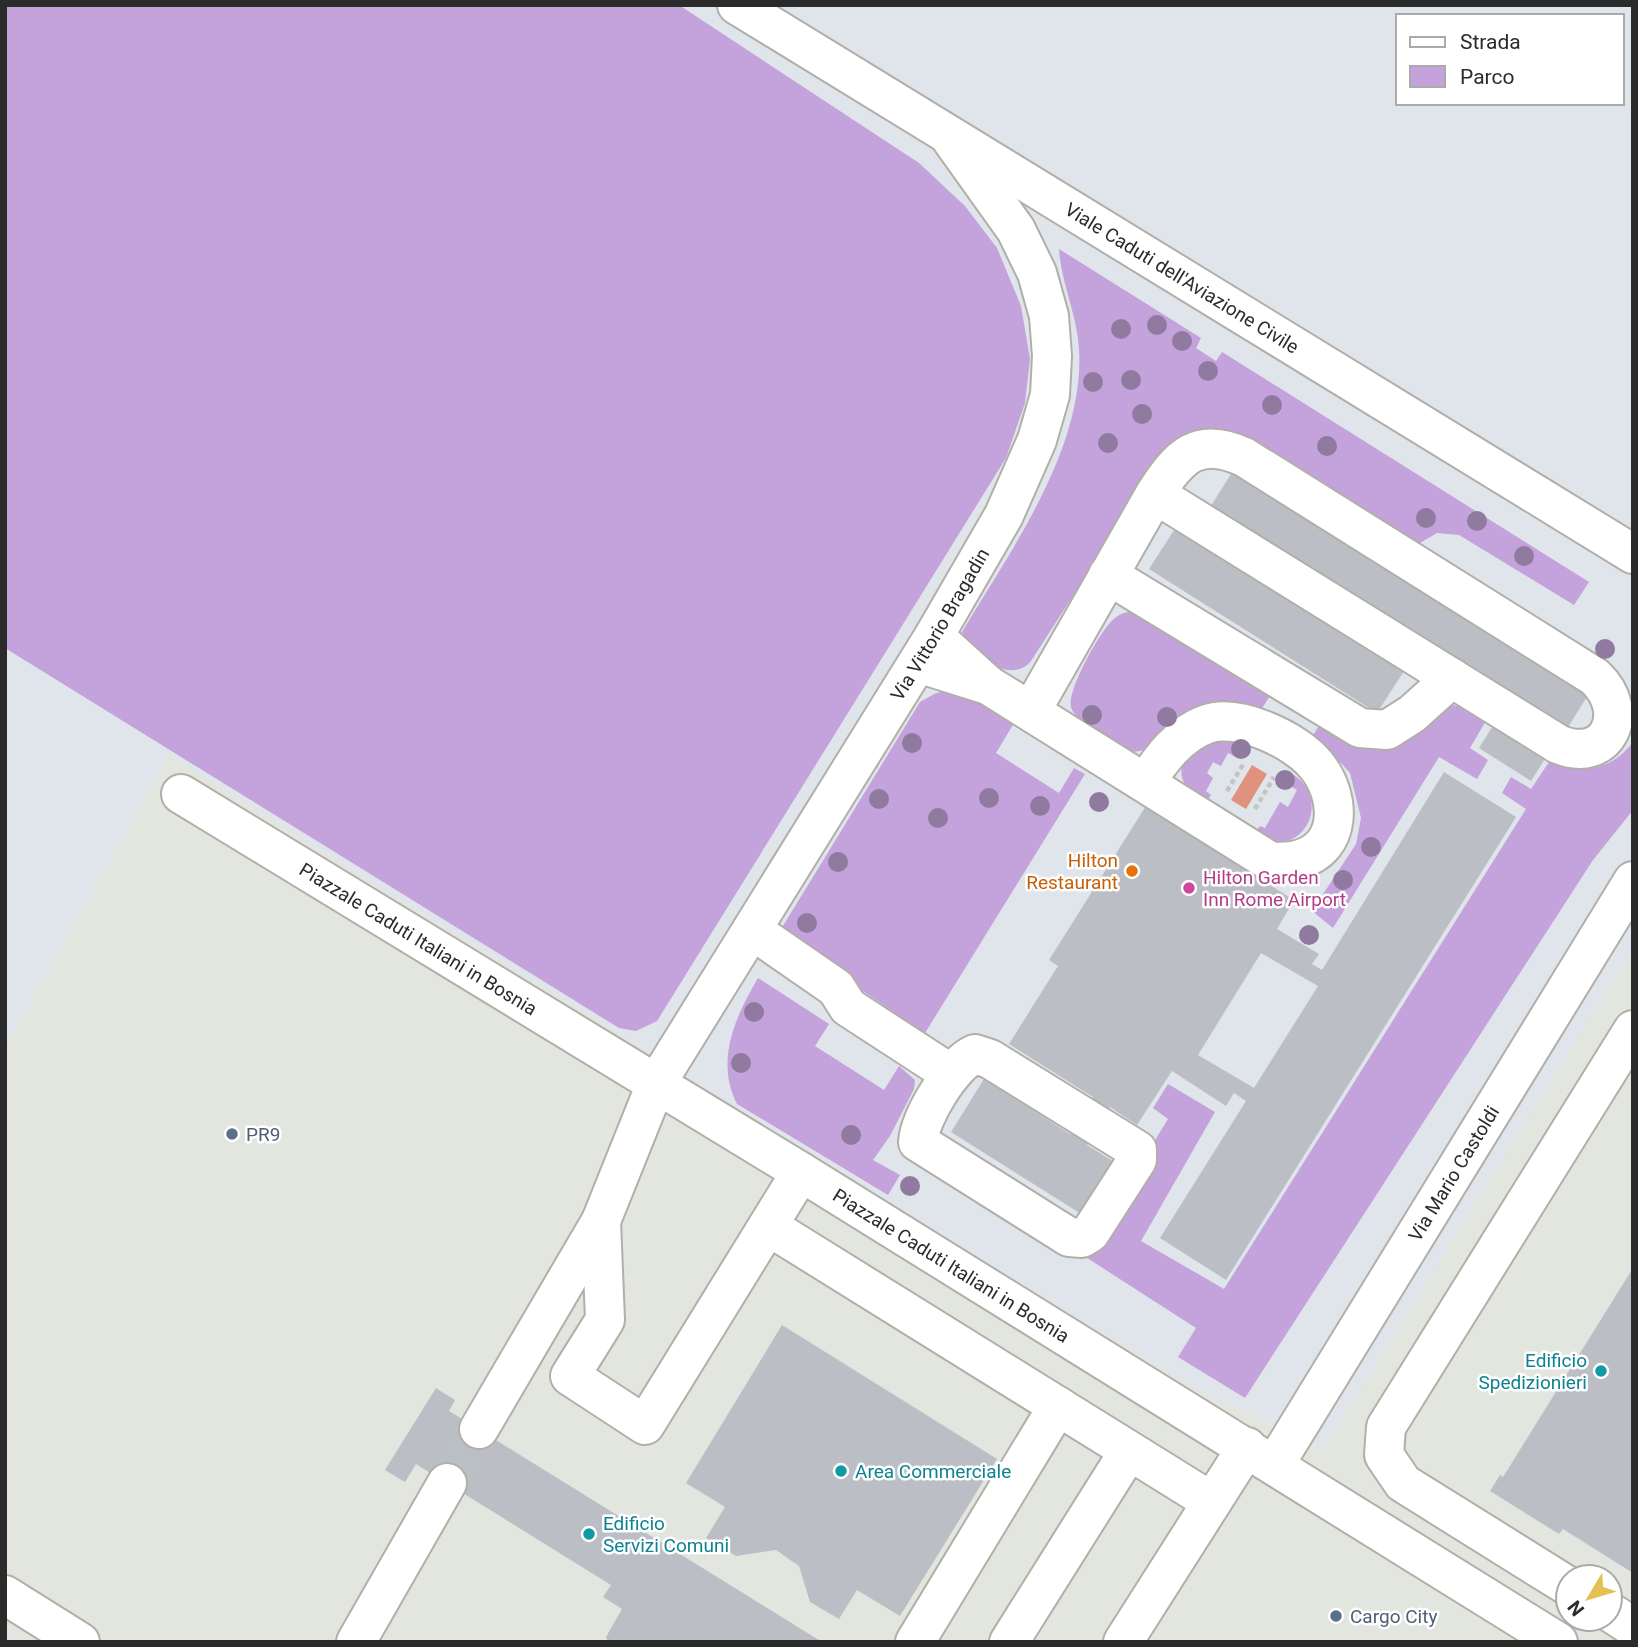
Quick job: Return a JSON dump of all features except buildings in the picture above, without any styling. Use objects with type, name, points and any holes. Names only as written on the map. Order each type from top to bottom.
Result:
[{"type":"street","name":"Viale Caduti dell'Aviazione Civile","points":[[737,5],[951,139],[1631,552]]},
{"type":"street","name":"Via Vittorio Bragadin","points":[[656,1084],[926,649],[1021,482],[1050,395],[1052,356],[1049,316],[1037,273],[1016,230],[951,139]]},
{"type":"street","points":[[1031,711],[1108,575],[1155,494],[1175,462],[1202,449],[1218,448],[1244,457],[1595,677],[1613,700],[1613,723],[1608,735],[1586,748],[1567,748],[1155,494]]},
{"type":"street","points":[[1108,575],[1360,728],[1387,730],[1412,713],[1452,678]]},
{"type":"street","points":[[926,649],[1031,711],[1271,862],[1297,860],[1318,850],[1327,840],[1335,817],[1331,789],[1316,765],[1306,755],[1263,730],[1245,723],[1219,722],[1201,727],[1165,755],[1146,782]]},
{"type":"street","name":"Piazzale Caduti Italiani in Bosnia","points":[[181,794],[1261,1455],[1559,1642]]},
{"type":"street","name":"Via Mario Castoldi","points":[[1261,1455],[1633,881]]},
{"type":"street","points":[[744,941],[836,988],[848,1007],[951,1074]]},
{"type":"street","points":[[1554,1577],[1403,1483],[1384,1455],[1386,1427],[1633,1030]]},
{"type":"street","points":[[975,1054],[990,1059],[1137,1150],[1137,1160],[1090,1233],[1083,1238],[1069,1237],[918,1142],[919,1131],[951,1074],[962,1060],[975,1054]]},
{"type":"street","points":[[479,1429],[601,1221],[656,1084]]},
{"type":"street","points":[[601,1221],[605,1320],[570,1376],[645,1425],[801,1172]]},
{"type":"street","points":[[768,1226],[1212,1502]]},
{"type":"street","points":[[915,1642],[1058,1406]]},
{"type":"street","points":[[1009,1642],[1129,1451]]},
{"type":"street","points":[[1124,1642],[1212,1502],[1261,1455]]},
{"type":"street","points":[[356,1642],[447,1483]]},
{"type":"street","points":[[5,1595],[80,1642]]},
{"type":"shaded area","name":"Cargo City","points":[[169,755],[366,880],[610,1028],[724,1109],[1224,1405],[1240,1408],[1323,1451],[1633,948],[1633,1642],[5,1642],[5,1047]]},
{"type":"shaded area","points":[[1252,765],[1267,774],[1246,809],[1231,800]]},
{"type":"green space","points":[[5,5],[679,5],[919,163],[965,206],[997,248],[1021,306],[1030,359],[1025,403],[1006,458],[657,1021],[636,1031],[619,1028],[5,648]]},
{"type":"green space","points":[[1059,249],[1201,338],[1196,348],[1216,361],[1222,352],[1589,582],[1574,605],[1459,535],[1437,533],[1415,546],[1170,445],[1031,661],[1023,668],[1013,670],[1002,669],[981,658],[972,650],[962,632],[1041,497],[1058,460],[1078,386],[1078,336]]},
{"type":"green space","points":[[1140,610],[1273,691],[1261,710],[1220,705],[1197,707],[1178,719],[1154,744],[1135,752],[1117,747],[1086,725],[1071,707],[1074,687],[1080,674],[1109,624],[1121,614]]},
{"type":"green space","points":[[955,689],[1014,723],[996,753],[1059,793],[1074,768],[1085,774],[925,1033],[778,934],[920,702],[936,693]]},
{"type":"green space","points":[[1451,705],[1465,707],[1487,719],[1470,748],[1488,760],[1477,779],[1439,757],[1333,928],[1312,911],[1356,844],[1361,818],[1350,773],[1341,763],[1308,743],[1322,721]]},
{"type":"green space","points":[[1212,737],[1241,743],[1234,756],[1228,753],[1221,766],[1213,762],[1207,773],[1213,778],[1206,791],[1211,795],[1204,806],[1185,785],[1182,768],[1191,754]]},
{"type":"green space","points":[[1633,742],[1633,810],[1593,860],[1245,1398],[1178,1357],[1196,1328],[1084,1256],[1168,1119],[1153,1108],[1168,1084],[1215,1112],[1141,1241],[1224,1289],[1526,809],[1502,793],[1511,777],[1531,789],[1551,759],[1585,768],[1595,767],[1615,759]]},
{"type":"green space","points":[[1294,775],[1304,784],[1309,794],[1312,805],[1310,817],[1306,827],[1298,835],[1288,841],[1275,843],[1256,832],[1260,826],[1265,828],[1280,802],[1288,807],[1297,790],[1289,785]]},
{"type":"green space","points":[[758,978],[829,1024],[815,1046],[884,1090],[899,1066],[915,1080],[914,1089],[890,1136],[873,1160],[900,1175],[888,1195],[737,1104],[728,1072],[728,1056],[735,1024]]},
{"type":"tunnel","points":[[447,1483],[479,1429]]},
{"type":"place","name":"Hilton Restaurant","points":[[1132,871]]},
{"type":"place","name":"Hilton Garden Inn Rome Airport","points":[[1189,888]]},
{"type":"place","name":"PR9","points":[[232,1134]]},
{"type":"place","name":"Edificio Spedizionieri","points":[[1601,1371]]},
{"type":"place","name":"Area Commerciale","points":[[841,1471]]},
{"type":"place","name":"Edificio Servizi Comuni","points":[[589,1534]]},
{"type":"place","name":"Cargo City","points":[[1336,1616]]}]
